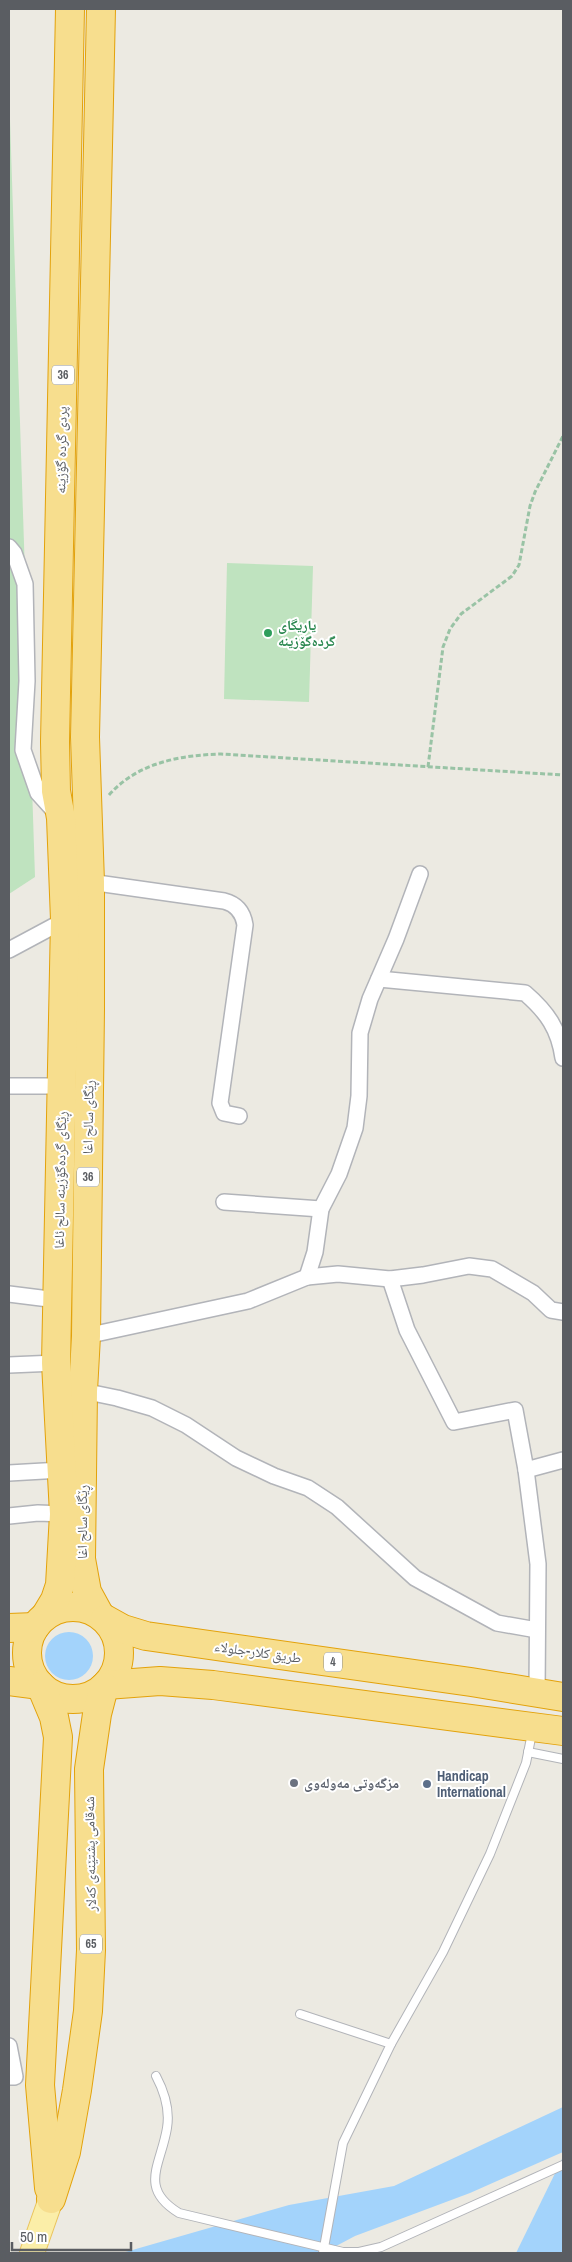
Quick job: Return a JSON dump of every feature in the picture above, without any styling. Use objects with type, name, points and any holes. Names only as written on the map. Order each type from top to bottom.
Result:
[{"type":"highway","name":"پردی گردە گۆزینە","points":[[55,742],[70,9]]},
{"type":"highway","name":"ڕێگای سالح اغا","points":[[101,9],[85,737],[90,882],[86,1336],[83,1391],[80,1559],[87,1592],[102,1617]]},
{"type":"highway","name":"ڕێگای گردەگۆزینە سالح ئاغا","points":[[30,1624],[55,1600],[60,1585],[64,1514],[56,1363],[65,920],[62,818],[56,791],[55,742]]},
{"type":"highway","points":[[62,818],[89,818]]},
{"type":"highway","name":"4","points":[[30,1624],[67,1607],[78,1607],[102,1617]]},
{"type":"highway","points":[[30,1624],[27,1651],[28,1664],[33,1675],[41,1686],[55,1695],[72,1699],[89,1696],[105,1686],[114,1675],[119,1652],[112,1629],[102,1617]]},
{"type":"highway","name":"طريق كلار-جلولاء","points":[[102,1617],[123,1629],[146,1636],[550,1695]]},
{"type":"highway","points":[[9,1681],[41,1686]]},
{"type":"highway","points":[[105,1686],[160,1681],[213,1684],[471,1718],[530,1739],[563,1731]]},
{"type":"highway","points":[[471,1682],[471,1718]]},
{"type":"highway","name":"شەقامی پشتێنەی کەلار","points":[[41,1686],[54,1716],[58,1737],[40,2085],[50,2199]]},
{"type":"highway","name":"شەقامی پشتێنەی کەلار","points":[[50,2199],[66,2152],[88,2011],[91,1950],[89,1769],[97,1714],[105,1686]]},
{"type":"highway","points":[[40,2085],[44,2095],[51,2101],[58,2102],[67,2101],[77,2090]]},
{"type":"main road","name":"شەقامی پشتێنەی کەلار","points":[[32,2253],[50,2199]]},
{"type":"street","points":[[9,547],[14,553],[25,584],[27,682],[23,750],[38,793],[62,818]]},
{"type":"street","points":[[307,1277],[315,1252],[321,1210],[339,1174],[354,1128],[359,1096],[360,1033],[370,999],[420,874]]},
{"type":"street","points":[[90,882],[224,901],[230,903],[241,912],[245,926],[220,1103],[224,1113],[239,1116]]},
{"type":"street","points":[[9,950],[65,920]]},
{"type":"street","points":[[379,979],[525,993],[542,1008],[560,1037],[563,1058]]},
{"type":"street","points":[[9,1086],[62,1086]]},
{"type":"street","points":[[224,1202],[321,1210]]},
{"type":"street","points":[[86,1336],[248,1301],[307,1277],[338,1274],[390,1279],[469,1266],[492,1269],[532,1293],[551,1310],[563,1312]]},
{"type":"street","points":[[390,1279],[407,1330],[454,1422],[515,1410],[526,1470],[538,1564],[537,1630],[550,1695]]},
{"type":"street","points":[[9,1294],[57,1300]]},
{"type":"street","points":[[9,1366],[56,1363]]},
{"type":"street","points":[[83,1391],[152,1408],[186,1424],[236,1458],[274,1476],[308,1488],[338,1507],[414,1578],[497,1623],[537,1630]]},
{"type":"street","points":[[526,1470],[563,1460]]},
{"type":"street","points":[[9,1473],[61,1470]]},
{"type":"street","points":[[9,1516],[38,1513],[64,1514]]},
{"type":"street","points":[[9,2046],[15,2077],[9,2077]]},
{"type":"lane","points":[[324,2251],[332,2193],[343,2143],[391,2044],[443,1952],[490,1854],[526,1763],[530,1739],[563,1759]]},
{"type":"lane","points":[[300,2014],[391,2044]]},
{"type":"lane","points":[[156,2076],[166,2102],[168,2115],[167,2128],[154,2179],[158,2196],[167,2206],[179,2213],[324,2251],[359,2252],[381,2247],[563,2165]]},
{"type":"path","points":[[428,766],[443,647],[450,629],[461,614],[512,576],[519,565],[530,506],[563,436]]},
{"type":"path","points":[[89,818],[119,784],[142,770],[167,760],[194,755],[221,754],[563,775]]},
{"type":"green space","points":[[9,89],[35,877],[9,894]]},
{"type":"green space","name":"یاریگای گردەگۆزینە","points":[[227,563],[313,566],[309,702],[224,699]]},
{"type":"water","points":[[69,1632],[78,1634],[86,1639],[91,1647],[93,1656],[91,1665],[86,1673],[78,1678],[69,1680],[60,1678],[52,1673],[47,1665],[45,1656],[47,1647],[52,1639],[60,1634]]},
{"type":"water","points":[[563,2107],[563,2152],[470,2193],[355,2236],[323,2253],[122,2253],[289,2205],[394,2186]]},
{"type":"water","points":[[563,2157],[563,2253],[516,2253]]},
{"type":"place","name":"یاریگای گردەگۆزینە","points":[[268,633]]},
{"type":"place","name":"مزگەوتی مەولەوی","points":[[294,1783]]},
{"type":"place","name":"Handicap International","points":[[427,1784]]}]
